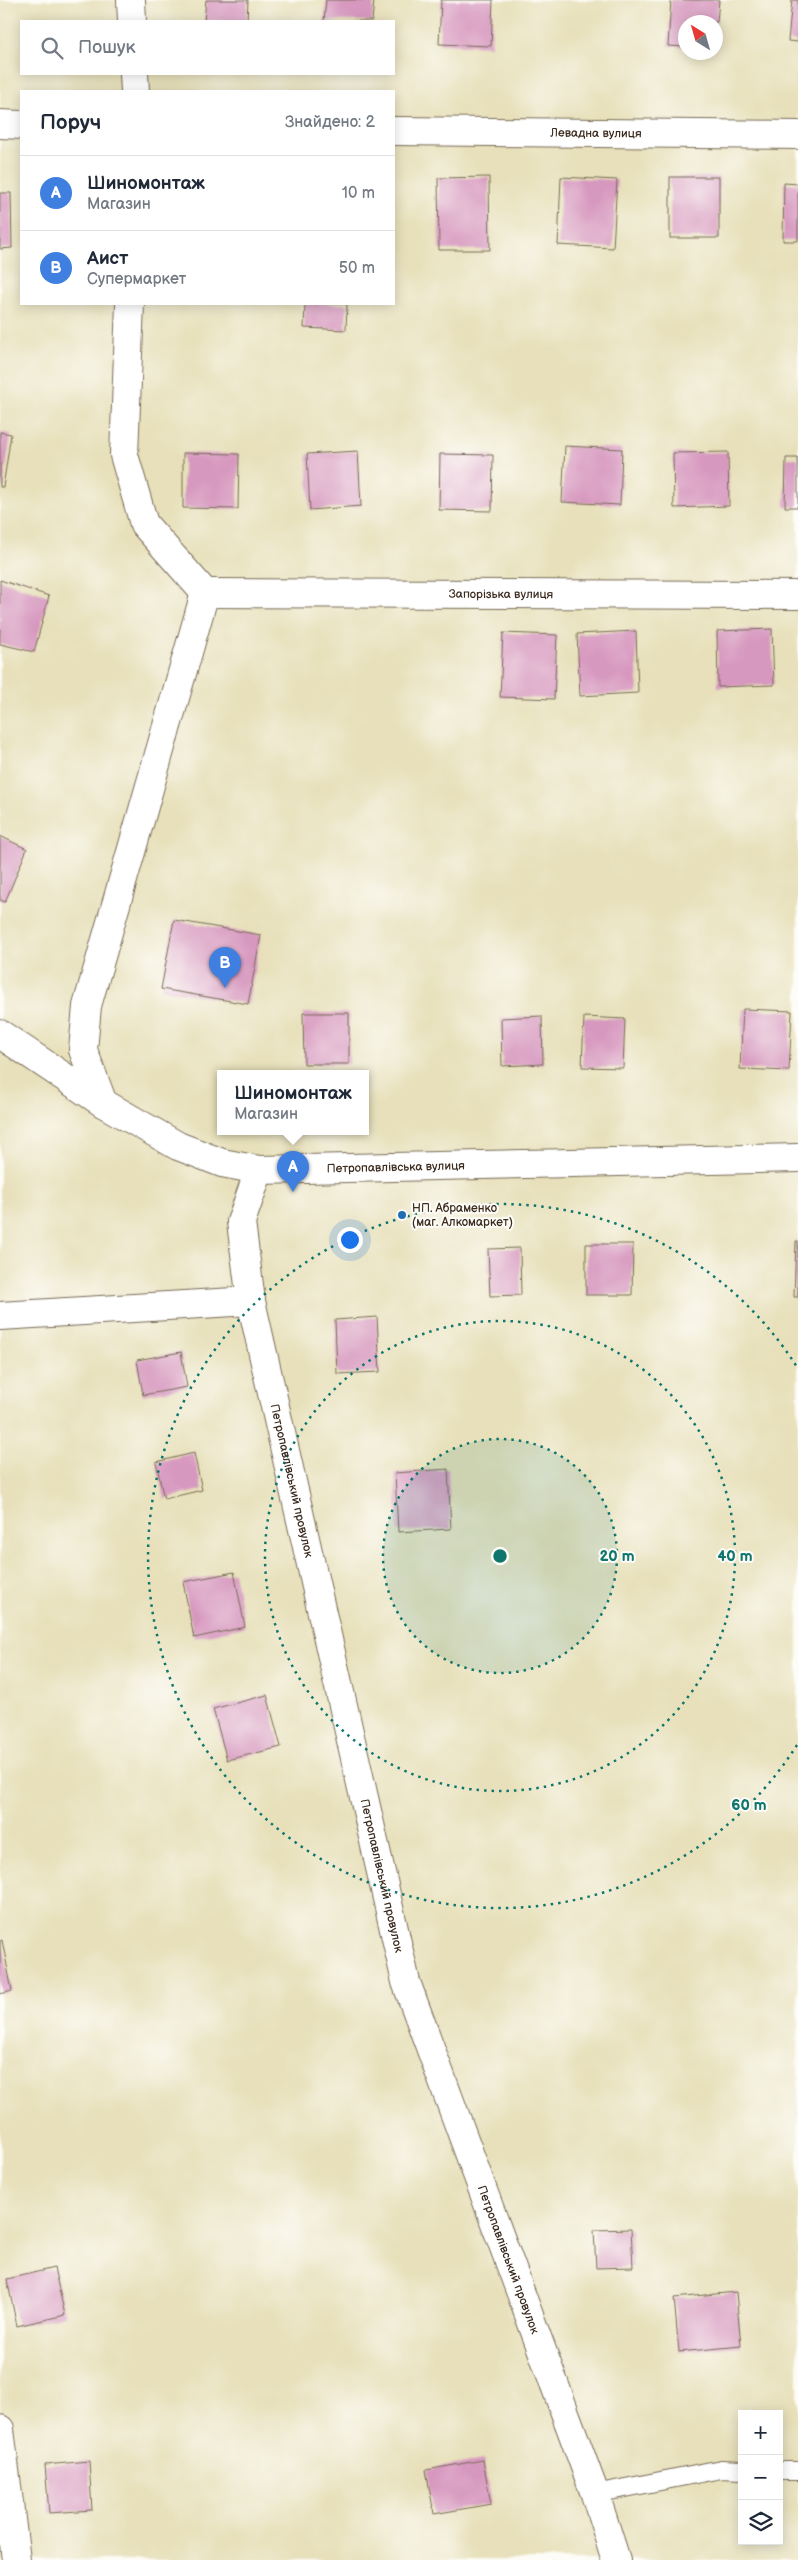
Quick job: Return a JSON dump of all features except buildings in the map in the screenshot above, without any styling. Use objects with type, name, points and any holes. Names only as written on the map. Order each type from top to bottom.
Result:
[{"type":"street","points":[[131,0],[132,20]]},
{"type":"street","points":[[134,75],[135,90]]},
{"type":"street","points":[[0,124],[20,124]]},
{"type":"street","name":"Левадна вулиця","points":[[395,131],[798,135]]},
{"type":"street","points":[[103,1103],[83,1050],[87,1006],[205,593],[144,524],[124,455],[130,305]]},
{"type":"street","name":"Запорізька вулиця","points":[[205,593],[798,595]]},
{"type":"street","name":"Петропавлівська вулиця","points":[[0,1034],[103,1103],[178,1146],[222,1163],[259,1170],[798,1158]]},
{"type":"street","name":"Петропавлівський провулок","points":[[259,1170],[241,1222],[251,1301],[406,1982],[595,2494],[616,2560]]},
{"type":"street","points":[[0,1316],[251,1301]]},
{"type":"street","points":[[0,2429],[16,2560]]},
{"type":"lane","points":[[595,2494],[721,2469],[738,2470]]},
{"type":"lane","points":[[783,2471],[798,2471]]},
{"type":"place","name":"Аист","points":[[225,988]]},
{"type":"place","name":"Шиномонтаж","points":[[293,1192]]},
{"type":"place","name":"НП. Абраменко (маг. Алкомаркет)","points":[[402,1215]]}]
